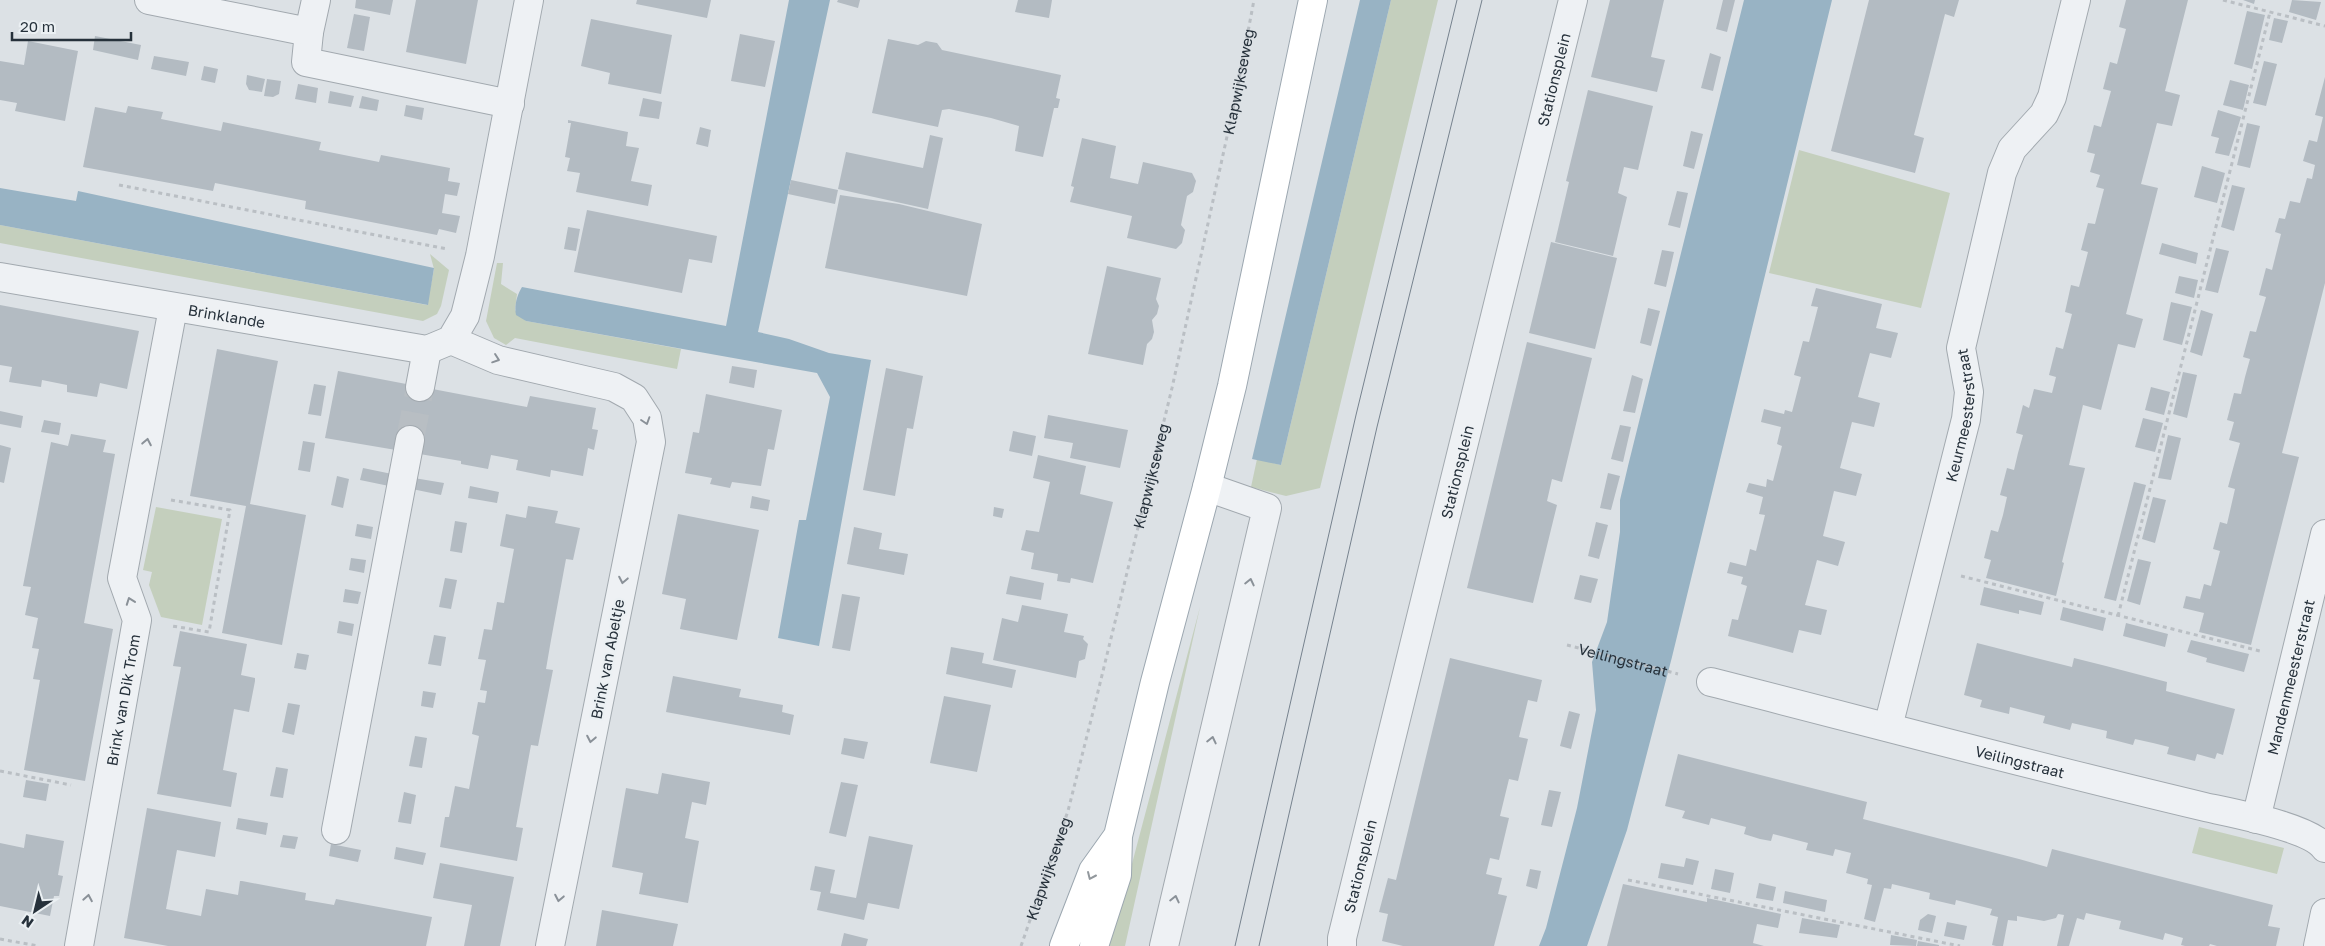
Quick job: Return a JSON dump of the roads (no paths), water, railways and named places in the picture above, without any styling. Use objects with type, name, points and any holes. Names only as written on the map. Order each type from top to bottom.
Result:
[{"type":"main road","points":[[1094,946],[1117,875],[1118,836],[1155,682],[1208,487],[1232,386],[1313,0]]},
{"type":"main road","points":[[1064,946],[1093,871],[1118,836]]},
{"type":"street","points":[[149,0],[309,32]]},
{"type":"street","points":[[316,0],[309,32],[306,62],[510,104]]},
{"type":"street","points":[[420,386],[439,345],[465,316],[480,256],[529,0]]},
{"type":"street","name":"Stationsplein","points":[[1342,946],[1342,938],[1573,0]]},
{"type":"street","name":"Keurmeesterstraat","points":[[1888,727],[1966,419],[1969,392],[1961,348],[2002,173],[2012,149],[2044,114],[2052,97],[2076,0]]},
{"type":"street","name":"Brinklande","points":[[0,278],[172,308],[439,345],[614,386]]},
{"type":"street","name":"Brink van Dik Trom","points":[[79,946],[137,620],[122,578],[172,308]]},
{"type":"street","name":"Brink van Abeltje","points":[[550,946],[651,442],[648,418],[634,398],[614,386]]},
{"type":"street","points":[[336,830],[410,440]]},
{"type":"street","points":[[1164,946],[1267,508],[1208,487]]},
{"type":"street","name":"Mandenmeesterstraat","points":[[2256,819],[2325,534]]},
{"type":"street","name":"Veilingstraat","points":[[1711,682],[2049,770],[2256,819],[2315,839],[2325,848]]},
{"type":"street","points":[[2318,946],[2325,913]]},
{"type":"water","points":[[789,0],[830,0],[758,332],[789,339],[829,353],[871,360],[819,646],[778,638],[799,520],[806,520],[830,397],[817,373],[526,321],[516,315],[515,312],[516,301],[522,287],[726,326]]},
{"type":"water","points":[[1360,0],[1391,0],[1281,465],[1252,459]]},
{"type":"water","points":[[1744,0],[1832,0],[1672,657],[1627,830],[1587,946],[1539,946],[1546,928],[1577,808],[1596,710],[1592,662],[1607,622],[1620,532],[1620,500]]},
{"type":"water","points":[[0,188],[76,201],[78,191],[434,268],[428,305],[0,225]]},
{"type":"tunnel","points":[[410,440],[420,387]]},
{"type":"tram line","points":[[1235,946],[1356,415],[1457,0]]},
{"type":"tram line","points":[[1259,946],[1377,427],[1482,0]]}]
